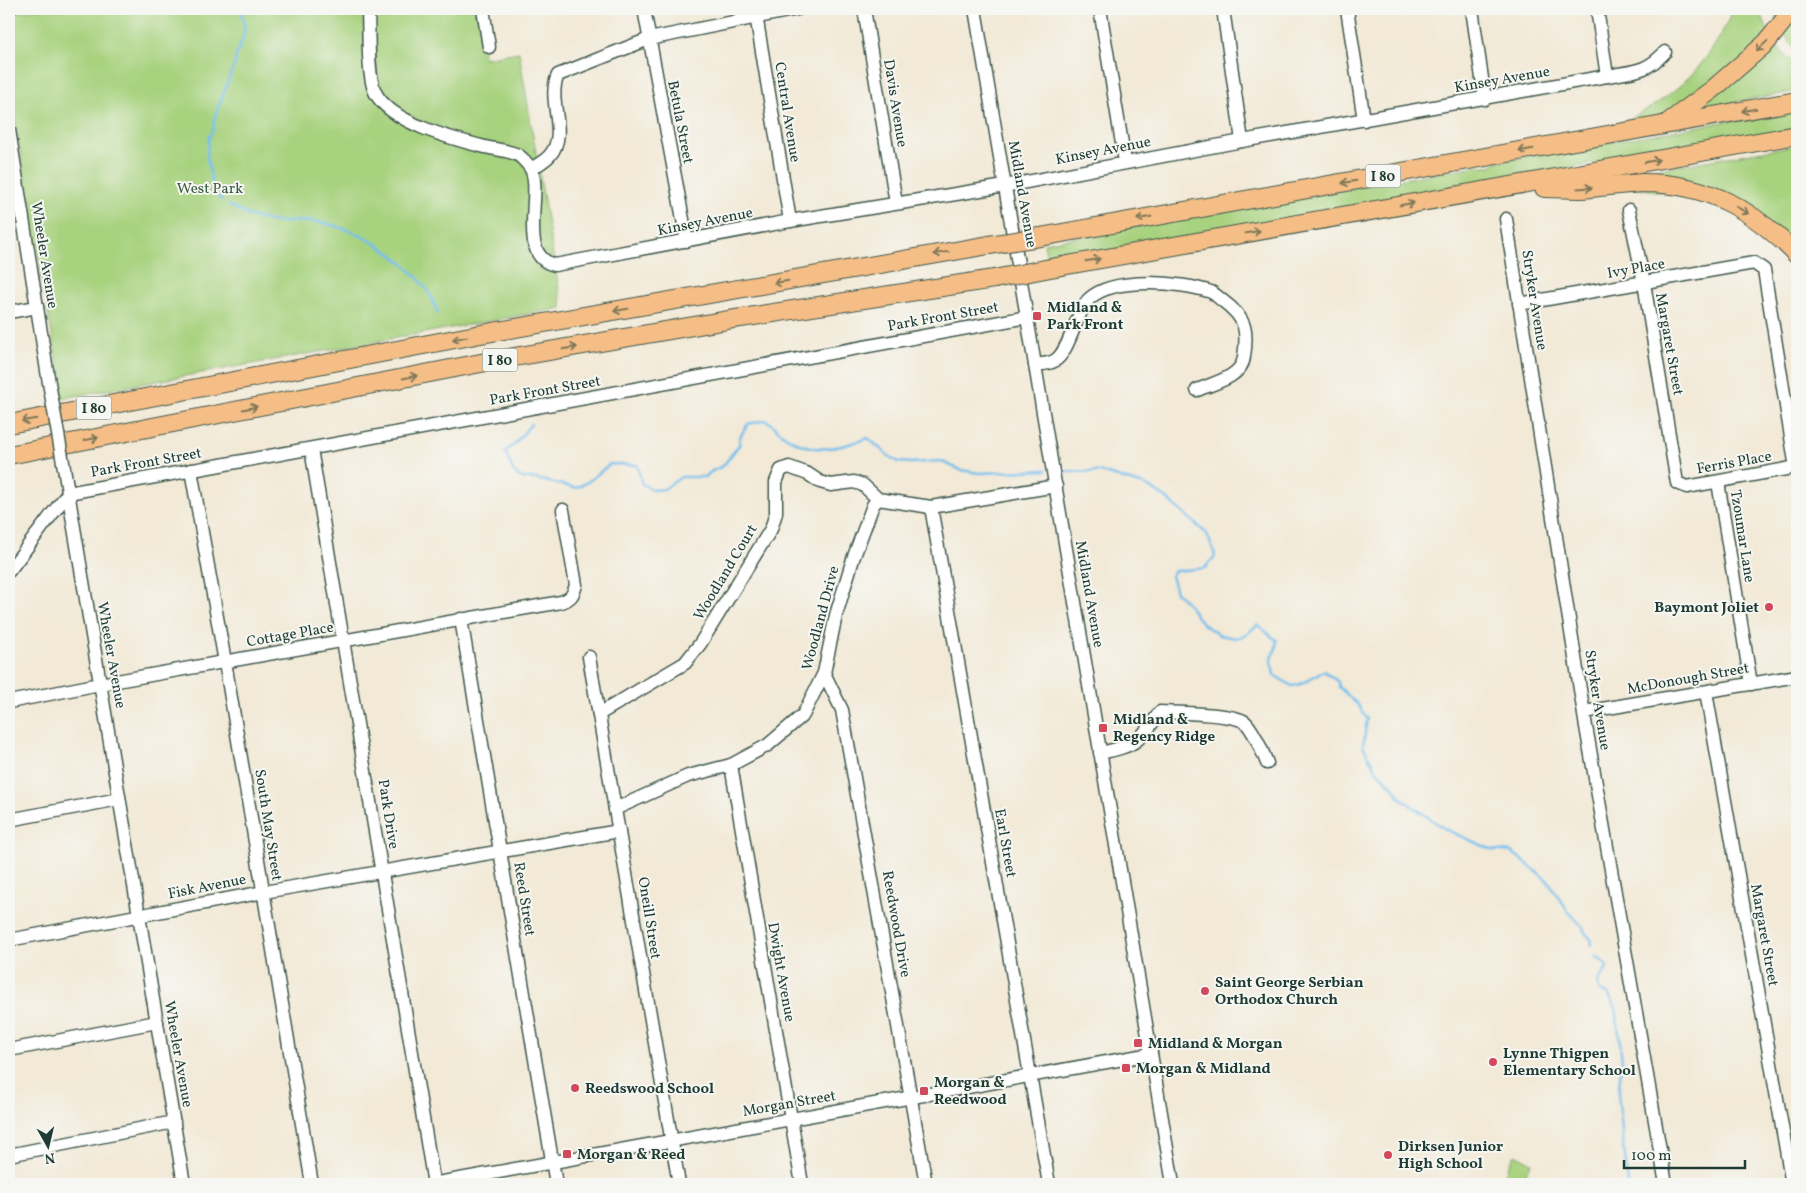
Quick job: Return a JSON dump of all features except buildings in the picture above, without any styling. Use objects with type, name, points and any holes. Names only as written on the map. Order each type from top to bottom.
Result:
[{"type":"highway","points":[[1664,125],[1712,90],[1766,43],[1793,9]]},
{"type":"highway","name":"I 80","points":[[9,424],[481,334],[1040,237],[1797,102]]},
{"type":"highway","name":"I 80","points":[[9,455],[496,361],[728,320],[994,279],[1797,135]]},
{"type":"highway","points":[[1501,188],[1581,189],[1645,183],[1685,188],[1705,193],[1740,208],[1770,228],[1797,255]]},
{"type":"street","points":[[368,9],[370,65],[374,91],[383,104],[398,116],[449,138],[518,155],[530,169],[549,157],[557,145],[558,130],[554,84],[558,76],[649,39],[755,12],[798,9]]},
{"type":"street","points":[[483,9],[489,46]]},
{"type":"street","name":"Betula Street","points":[[644,9],[687,241]]},
{"type":"street","name":"Davis Avenue","points":[[864,9],[896,203]]},
{"type":"street","name":"Midland Avenue","points":[[975,9],[1173,1184]]},
{"type":"street","points":[[1100,9],[1124,162]]},
{"type":"street","points":[[1223,9],[1242,141]]},
{"type":"street","points":[[1347,9],[1364,120]]},
{"type":"street","points":[[1472,9],[1485,99]]},
{"type":"street","points":[[1597,9],[1607,76]]},
{"type":"street","name":"Central Avenue","points":[[755,12],[790,221]]},
{"type":"street","name":"Kinsey Avenue","points":[[530,169],[533,180],[532,221],[535,247],[538,256],[542,260],[555,265],[790,221],[1005,186],[1124,162],[1607,76],[1648,68],[1664,52]]},
{"type":"street","name":"Wheeler Avenue","points":[[9,130],[13,187],[65,474],[184,1184]]},
{"type":"street","name":"Margaret Street","points":[[1629,210],[1644,283],[1677,483]]},
{"type":"street","name":"Stryker Avenue","points":[[1506,219],[1584,712],[1666,1184]]},
{"type":"street","name":"Ivy Place","points":[[1519,304],[1754,264],[1758,265],[1764,270],[1797,468]]},
{"type":"street","points":[[1035,365],[1053,362],[1060,356],[1089,299],[1105,290],[1119,284],[1156,283],[1187,286],[1213,293],[1230,306],[1243,322],[1247,336],[1243,365],[1236,373],[1197,390]]},
{"type":"street","points":[[9,312],[36,307]]},
{"type":"street","name":"Park Front Street","points":[[68,493],[1027,317]]},
{"type":"street","name":"Park Drive","points":[[311,449],[433,1184]]},
{"type":"street","name":"Woodland Court","points":[[599,714],[685,663],[700,644],[771,529],[776,513],[776,482],[781,470],[789,466],[808,474],[820,482],[831,485],[854,482],[863,485],[878,499]]},
{"type":"street","name":"Ferris Place","points":[[1677,483],[1687,487],[1797,468]]},
{"type":"street","name":"South May Street","points":[[191,470],[312,1184]]},
{"type":"street","name":"Tzoumar Lane","points":[[1718,482],[1751,684]]},
{"type":"street","points":[[878,499],[931,507],[1056,486]]},
{"type":"street","points":[[9,570],[13,559],[68,493]]},
{"type":"street","name":"Woodland Drive","points":[[615,809],[688,776],[731,766],[768,745],[803,715],[824,674],[836,615],[852,560],[873,505],[878,499]]},
{"type":"street","name":"Earl Street","points":[[931,507],[1049,1184]]},
{"type":"street","name":"Cottage Place","points":[[9,702],[561,602],[569,599],[574,594],[576,585],[563,510]]},
{"type":"street","name":"Reed Street","points":[[461,619],[556,1184]]},
{"type":"street","name":"Oneill Street","points":[[589,657],[679,1184]]},
{"type":"street","name":"Reedwood Drive","points":[[824,674],[842,710],[926,1184]]},
{"type":"street","name":"McDonough Street","points":[[1584,712],[1797,676]]},
{"type":"street","name":"Margaret Street","points":[[1706,692],[1792,1184]]},
{"type":"street","points":[[1100,753],[1122,748],[1138,741],[1160,712],[1177,713],[1236,718],[1246,723],[1267,763]]},
{"type":"street","name":"Dwight Avenue","points":[[731,766],[802,1184]]},
{"type":"street","points":[[9,820],[119,799]]},
{"type":"street","name":"Fisk Avenue","points":[[9,940],[264,892],[619,831]]},
{"type":"street","points":[[9,1050],[157,1022]]},
{"type":"street","name":"Morgan Street","points":[[433,1184],[1152,1054]]},
{"type":"street","points":[[9,1155],[174,1122]]},
{"type":"green space","name":"West Park","points":[[35,9],[478,9],[484,58],[519,52],[562,308],[63,398],[9,88],[9,14]]},
{"type":"green space","points":[[1733,9],[1761,9],[1765,25],[1778,48],[1797,65],[1797,91],[1620,123],[1657,103],[1688,78],[1714,47]]},
{"type":"green space","points":[[1773,9],[1797,9],[1797,51],[1782,31]]},
{"type":"green space","points":[[1797,109],[1797,129],[1365,203],[1357,207],[1047,262],[1044,243],[1476,166],[1491,166],[1496,162]]},
{"type":"green space","points":[[1797,145],[1797,248],[1745,205],[1591,181]]},
{"type":"green space","points":[[1515,1154],[1532,1163],[1520,1184],[1500,1184]]},
{"type":"waterway","points":[[222,201],[213,189],[207,157],[209,137],[213,130],[215,116],[243,39],[244,22],[240,9]]},
{"type":"waterway","points":[[229,205],[247,215],[260,219],[280,222],[318,222],[333,225],[363,237],[391,254],[414,275],[429,292],[438,313]]},
{"type":"waterway","points":[[531,424],[514,445],[505,451],[514,473],[522,478],[536,479],[576,488],[589,481],[610,464],[637,465],[642,484],[654,490],[664,489],[681,477],[705,477],[723,466],[739,445],[740,437],[748,424],[766,420],[787,437],[807,447],[837,447],[868,438],[890,457],[899,462],[940,461],[961,470],[979,473],[1046,470]]},
{"type":"waterway","points":[[1059,469],[1062,471],[1101,472],[1147,486],[1166,498],[1207,534],[1215,556],[1205,568],[1175,571],[1171,576],[1176,592],[1203,624],[1219,635],[1236,638],[1243,636],[1258,625],[1277,641],[1271,660],[1274,675],[1292,686],[1301,684],[1324,671],[1338,682],[1339,687],[1358,705],[1367,719],[1363,746],[1376,770],[1397,791],[1399,797],[1445,829],[1492,850],[1512,852],[1547,880],[1567,910],[1583,927],[1585,933],[1591,939],[1592,945]]},
{"type":"waterway","points":[[1595,956],[1605,963],[1607,967],[1599,981],[1598,987],[1600,991],[1608,994],[1616,1008],[1622,1061],[1618,1094],[1628,1184]]},
{"type":"place","name":"Midland & Park Front","points":[[1037,316]]},
{"type":"place","name":"Baymont Joliet","points":[[1769,607]]},
{"type":"place","name":"Midland & Regency Ridge","points":[[1103,728]]},
{"type":"place","name":"Saint George Serbian Orthodox Church","points":[[1205,991]]},
{"type":"place","name":"Midland & Morgan","points":[[1138,1043]]},
{"type":"place","name":"Lynne Thigpen Elementary School","points":[[1493,1062]]},
{"type":"place","name":"Morgan & Midland","points":[[1126,1068]]},
{"type":"place","name":"Reedswood School","points":[[575,1088]]},
{"type":"place","name":"Morgan & Reedwood","points":[[924,1091]]},
{"type":"place","name":"Morgan & Reed","points":[[567,1154]]},
{"type":"place","name":"Dirksen Junior High School","points":[[1388,1155]]}]
